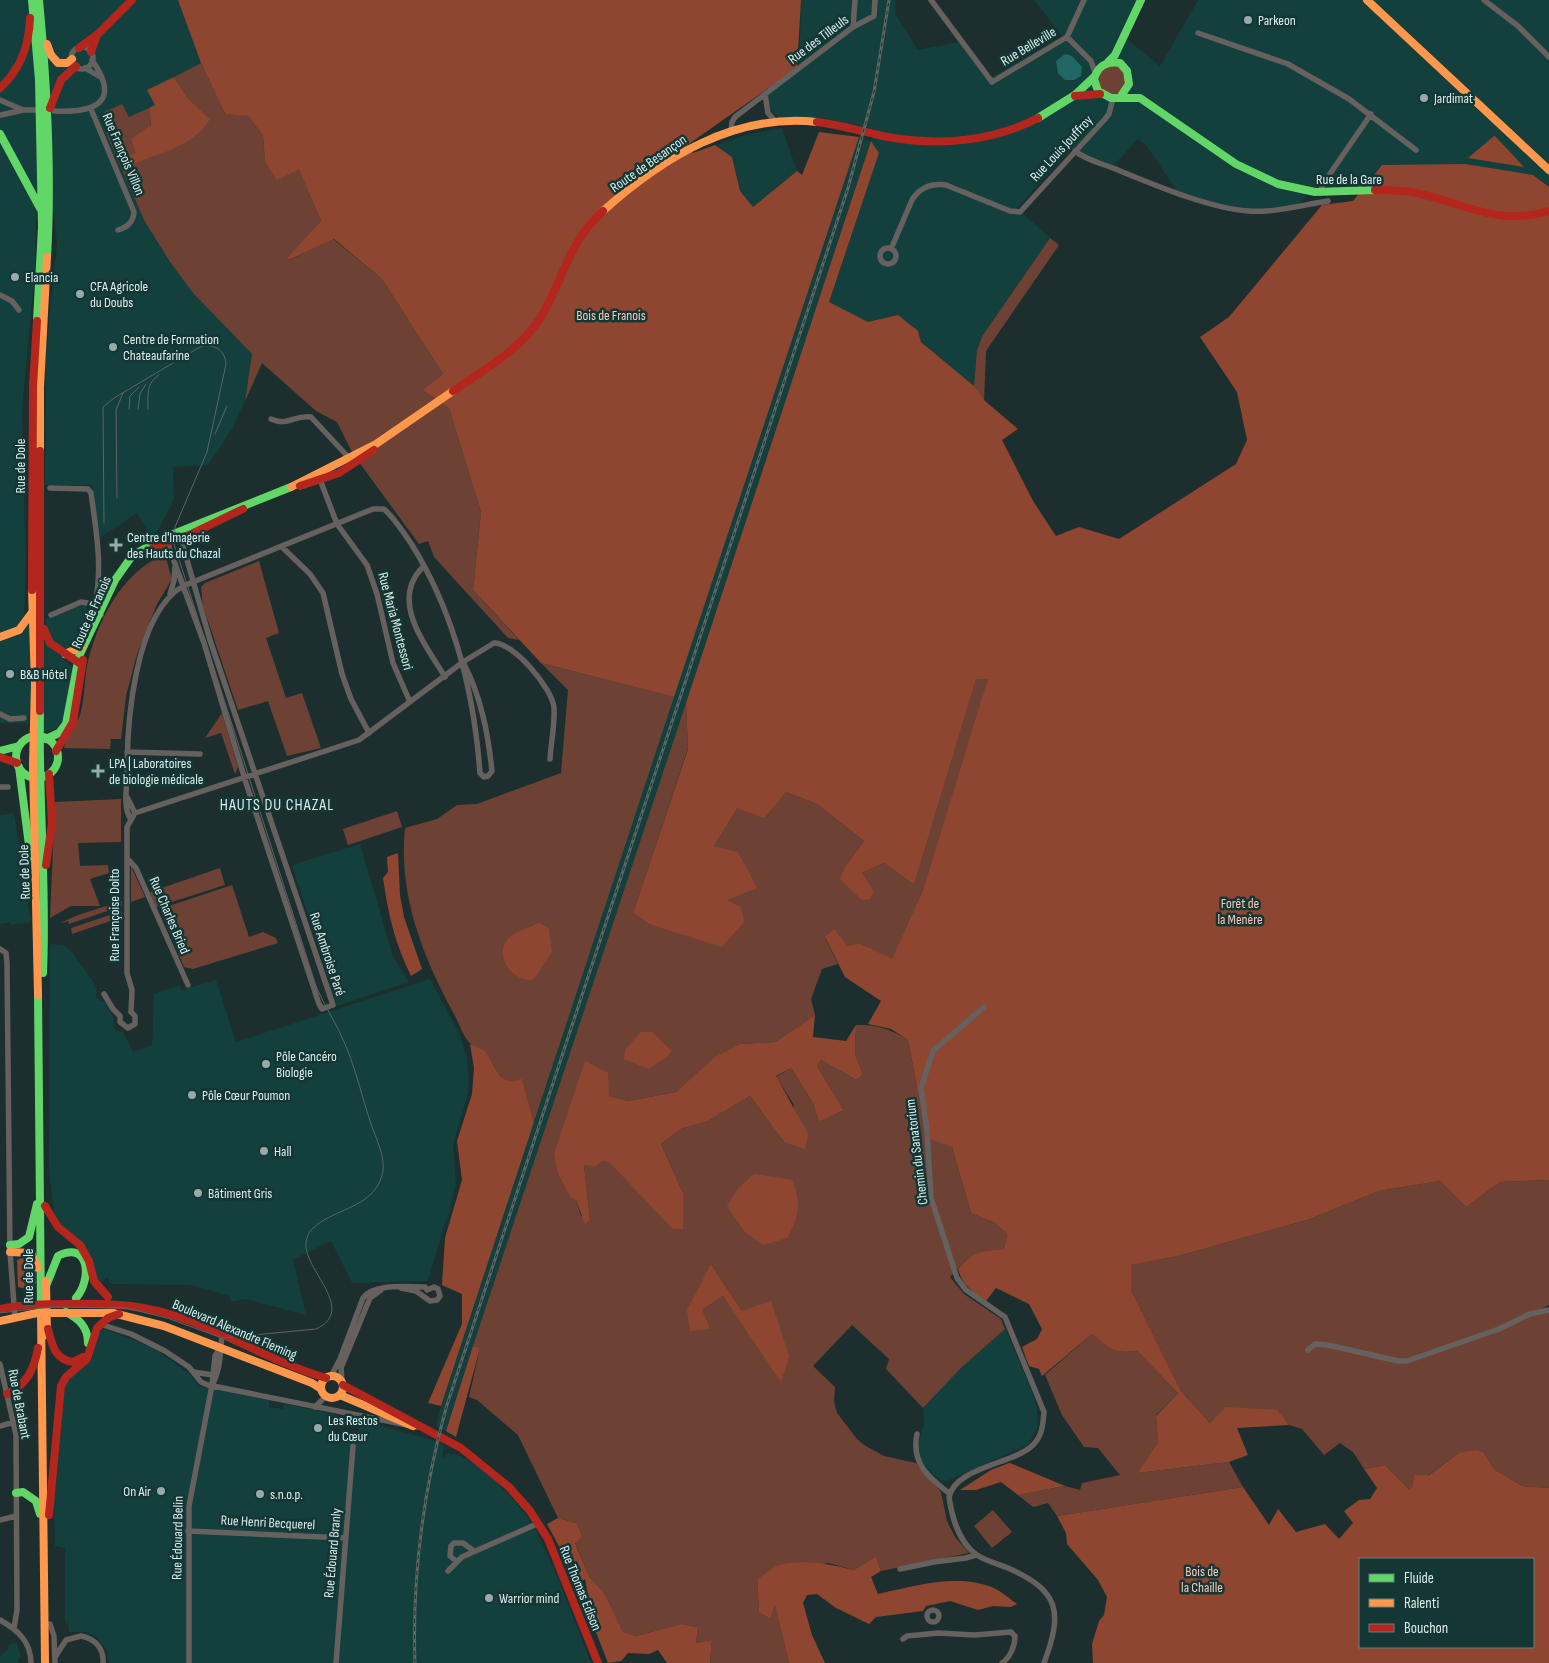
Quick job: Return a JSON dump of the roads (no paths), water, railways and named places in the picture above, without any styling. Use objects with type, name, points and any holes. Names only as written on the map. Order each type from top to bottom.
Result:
[{"type":"main road","points":[[32,0],[43,80]]},
{"type":"main road","points":[[0,88],[11,78],[26,50],[32,0]]},
{"type":"main road","points":[[39,0],[43,32],[43,80]]},
{"type":"main road","points":[[79,48],[98,34],[132,0]]},
{"type":"main road","points":[[1075,96],[1105,63],[1115,55],[1141,0]]},
{"type":"main road","points":[[1367,0],[1549,170]]},
{"type":"main road","points":[[43,32],[54,60],[62,63],[78,64]]},
{"type":"main road","points":[[91,52],[92,44],[98,34]]},
{"type":"main road","points":[[1124,38],[1122,50],[1125,66],[1130,81],[1140,98]]},
{"type":"main road","points":[[1105,63],[1114,61],[1125,66]]},
{"type":"main road","points":[[47,118],[57,87],[66,74],[78,64]]},
{"type":"main road","points":[[1095,75],[1094,84],[1100,94]]},
{"type":"main road","name":"Rue de Dole","points":[[43,80],[47,118],[49,247],[40,378],[41,685],[39,764],[45,924],[42,1004],[45,1663]]},
{"type":"main road","name":"Rue de Dole","points":[[43,80],[42,267],[33,386],[33,611],[35,684],[33,764],[37,893],[40,1273],[44,1292]]},
{"type":"main road","points":[[1117,97],[1129,87],[1130,81]]},
{"type":"main road","points":[[1075,96],[1100,94],[1140,98]]},
{"type":"main road","name":"Route de Besançon","points":[[353,462],[522,340],[548,307],[577,240],[600,214],[685,149],[731,131],[776,122],[820,122],[934,143],[979,139],[1000,133],[1042,115],[1075,96]]},
{"type":"main road","name":"Rue de la Gare","points":[[1140,98],[1249,172],[1287,187],[1320,193],[1408,192],[1486,215],[1517,219],[1549,211]]},
{"type":"main road","points":[[0,134],[42,212]]},
{"type":"main road","points":[[98,611],[120,572],[132,556],[144,548],[316,479],[353,462]]},
{"type":"main road","name":"Route de Franois","points":[[56,751],[73,722],[81,648],[98,611],[128,565],[140,555],[167,542],[180,542],[244,508],[316,479]]},
{"type":"main road","points":[[40,603],[45,636],[79,664]]},
{"type":"main road","points":[[0,638],[20,630],[33,611]]},
{"type":"main road","name":"Route de Franois","points":[[45,738],[59,733],[66,724],[79,664],[86,649],[98,611]]},
{"type":"main road","points":[[65,654],[81,648]]},
{"type":"main road","points":[[0,751],[19,746],[29,738],[45,738],[56,751],[56,763],[46,775],[29,776],[18,765],[0,757]]},
{"type":"main road","points":[[19,746],[16,754],[19,780],[37,893]]},
{"type":"main road","points":[[43,880],[52,823],[46,775]]},
{"type":"main road","points":[[10,1249],[24,1244],[28,1240],[39,1196]]},
{"type":"main road","points":[[44,1206],[58,1228],[80,1245],[87,1256],[94,1281],[108,1297],[132,1305]]},
{"type":"main road","points":[[10,1249],[31,1253],[40,1273]]},
{"type":"main road","points":[[44,1292],[58,1256],[71,1251],[83,1258],[87,1271],[85,1288],[67,1308],[86,1328],[88,1344],[82,1358],[73,1362],[61,1359],[55,1352],[44,1325]]},
{"type":"main road","name":"Boulevard Alexandre Fleming","points":[[0,1309],[13,1305],[67,1308],[119,1314],[164,1326],[321,1389]]},
{"type":"main road","name":"Boulevard Alexandre Fleming","points":[[0,1321],[67,1308],[132,1305],[170,1314],[222,1335],[268,1357],[329,1377]]},
{"type":"main road","points":[[49,1516],[60,1386],[69,1372],[88,1358],[94,1333],[100,1324],[108,1318],[119,1314]]},
{"type":"main road","points":[[7,1394],[20,1388],[31,1373],[44,1325]]},
{"type":"main road","name":"Rue de Dole","points":[[44,1325],[50,1624],[53,1661]]},
{"type":"main road","points":[[329,1377],[342,1383],[347,1389],[434,1433],[340,1395],[333,1398],[326,1396],[321,1389],[322,1382],[329,1377]]},
{"type":"main road","points":[[340,1395],[342,1383]]},
{"type":"main road","name":"Rue Thomas Edison","points":[[434,1433],[471,1454],[493,1471],[513,1490],[539,1523],[560,1565],[598,1663]]},
{"type":"main road","points":[[16,1493],[23,1492],[36,1501],[39,1509],[44,1547]]},
{"type":"street","points":[[853,28],[855,0]]},
{"type":"street","name":"Rue des Tilleuls","points":[[731,131],[735,117],[853,28],[874,16],[875,0]]},
{"type":"street","name":"Rue Belleville","points":[[931,0],[992,82],[1067,37],[1084,0]]},
{"type":"street","points":[[1484,0],[1518,26],[1549,57]]},
{"type":"street","points":[[1198,33],[1288,64],[1350,99],[1372,114],[1416,150]]},
{"type":"street","points":[[1067,37],[1091,60],[1095,75]]},
{"type":"street","points":[[54,111],[79,112],[91,108],[104,95],[102,78],[100,69],[92,60],[91,52],[87,48],[79,48],[72,53],[78,64],[102,78]]},
{"type":"street","points":[[78,64],[92,60]]},
{"type":"street","points":[[1091,60],[1105,63]]},
{"type":"street","points":[[765,94],[768,113],[776,122]]},
{"type":"street","name":"Rue Louis Jouffroy","points":[[892,249],[912,200],[916,193],[925,186],[936,183],[946,185],[1010,211],[1020,212],[1109,114],[1117,97]]},
{"type":"street","points":[[23,110],[0,100],[0,116],[23,110],[36,110]]},
{"type":"street","name":"Rue François Villon","points":[[91,108],[134,212],[132,221],[128,226],[118,230]]},
{"type":"street","points":[[1320,193],[1323,184],[1372,114]]},
{"type":"street","points":[[1076,151],[1086,159],[1220,207],[1248,211],[1328,201]]},
{"type":"street","points":[[0,295],[12,300],[19,310]]},
{"type":"street","points":[[271,419],[284,423],[302,416],[311,417],[353,462]]},
{"type":"street","name":"Rue Maria Montessori","points":[[316,479],[337,524],[367,565],[377,594],[395,669],[410,702]]},
{"type":"street","points":[[50,488],[82,487],[88,489],[91,493],[98,541],[99,586],[98,611],[81,602],[51,615]]},
{"type":"street","name":"Rue Françoise Dolto","points":[[132,1012],[132,990],[127,973],[127,827],[130,818],[126,808],[129,720],[137,668],[154,621],[169,597],[185,586],[373,509],[381,508],[386,510],[404,533],[424,566]]},
{"type":"street","name":"Rue Ambroise Paré","points":[[167,542],[185,586],[319,1004],[322,1009],[326,1008],[333,1005],[210,640],[195,582],[180,542]]},
{"type":"street","points":[[282,547],[310,574],[323,593],[343,677],[351,699],[369,733]]},
{"type":"street","points":[[169,597],[174,581],[174,560]]},
{"type":"street","points":[[445,677],[422,642],[412,616],[410,590],[415,576],[424,566],[449,621],[463,662],[481,705],[488,734],[492,771],[488,776],[484,777],[480,773],[463,662]]},
{"type":"street","points":[[130,818],[135,813],[359,740],[490,644],[502,643],[543,683],[554,708],[550,758]]},
{"type":"street","points":[[0,714],[10,719],[24,718]]},
{"type":"street","points":[[127,752],[200,754]]},
{"type":"street","points":[[0,787],[8,786]]},
{"type":"street","name":"Rue Françoise Dolto","points":[[127,796],[135,813]]},
{"type":"street","name":"Rue Charles Bried","points":[[127,858],[132,860],[136,868],[188,985]]},
{"type":"street","points":[[2,950],[8,963],[10,1249],[15,1318]]},
{"type":"street","points":[[104,994],[113,1009],[120,1016],[121,1025],[131,1027],[136,1021],[132,1012],[126,1012],[120,1016]]},
{"type":"street","name":"Chemin du Sanatorium","points":[[950,1494],[960,1480],[1032,1446],[1043,1429],[1044,1412],[1004,1318],[966,1290],[957,1278],[931,1198],[927,1132],[920,1088],[933,1051],[984,1007]]},
{"type":"street","points":[[329,1377],[340,1359],[362,1298],[369,1291],[378,1288],[424,1287],[427,1290],[436,1288],[440,1296],[433,1301],[426,1296],[401,1288]]},
{"type":"street","points":[[342,1383],[342,1368],[360,1321],[373,1294],[388,1288]]},
{"type":"street","points":[[426,1296],[427,1290]]},
{"type":"street","points":[[1308,1350],[1315,1344],[1328,1345],[1398,1361],[1407,1361],[1499,1329],[1530,1314],[1549,1310]]},
{"type":"street","points":[[357,1314],[360,1321]]},
{"type":"street","points":[[100,1324],[146,1340],[176,1358],[194,1372],[201,1382],[417,1427]]},
{"type":"street","name":"Rue Édouard Belin","points":[[189,1663],[188,1531],[191,1486],[212,1385],[218,1375],[222,1335]]},
{"type":"street","points":[[212,1385],[216,1356],[220,1347]]},
{"type":"street","name":"Rue de Brabant","points":[[0,1364],[14,1422],[17,1610],[14,1628]]},
{"type":"street","points":[[194,1372],[212,1375]]},
{"type":"street","points":[[315,1406],[326,1396]]},
{"type":"street","points":[[0,1426],[14,1422]]},
{"type":"street","points":[[917,1434],[916,1458],[950,1494],[951,1512],[956,1527],[968,1546],[976,1555],[1022,1575],[1051,1598],[1056,1614],[1054,1630],[1044,1663]]},
{"type":"street","name":"Rue Édouard Branly","points":[[336,1663],[353,1446]]},
{"type":"street","points":[[0,1520],[16,1516]]},
{"type":"street","points":[[448,1571],[456,1561],[474,1551],[539,1523]]},
{"type":"street","name":"Rue Henri Becquerel","points":[[188,1531],[346,1538]]},
{"type":"street","points":[[456,1561],[450,1556],[454,1543],[463,1543],[474,1551]]},
{"type":"street","points":[[900,1569],[976,1555]]},
{"type":"street","points":[[0,1620],[14,1628],[26,1642],[31,1663]]},
{"type":"street","points":[[935,1622],[938,1632]]},
{"type":"street","points":[[903,1639],[907,1636],[938,1632],[975,1635],[1011,1632],[1015,1636],[1014,1645],[1007,1660],[1002,1663]]},
{"type":"street","name":"Rue de Dole","points":[[53,1661],[66,1640],[81,1636],[97,1644],[102,1654],[103,1663]]},
{"type":"tram line","points":[[0,1313],[50,1307],[126,1308],[167,1318],[222,1338],[316,1329],[328,1321],[332,1311],[331,1300],[307,1253],[306,1243],[308,1236],[318,1224],[369,1196],[377,1187],[383,1171],[380,1147],[356,1074],[342,1037],[316,986],[174,544],[175,527],[207,452],[226,364],[221,351],[210,346],[200,347],[114,398],[103,407],[104,523]]},
{"type":"tram line","points":[[148,409],[150,386],[159,375]]},
{"type":"tram line","points":[[138,409],[140,394],[146,384]]},
{"type":"tram line","points":[[129,409],[130,396],[139,387]]},
{"type":"tram line","points":[[117,498],[116,410],[123,393]]},
{"type":"tram line","points":[[215,434],[227,406]]},
{"type":"railway","points":[[415,1663],[417,1566],[425,1503],[446,1408],[848,188],[874,92],[889,0]]},
{"type":"place","name":"Parkeon","points":[[1248,20]]},
{"type":"place","name":"Jardimat","points":[[1424,98]]},
{"type":"place","name":"Elancia","points":[[15,277]]},
{"type":"place","name":"CFA Agricole du Doubs","points":[[80,294]]},
{"type":"place","name":"Centre de Formation Chateaufarine","points":[[113,347]]},
{"type":"place","name":"Centre d'Imagerie des Hauts du Chazal","points":[[116,545]]},
{"type":"place","name":"B&B Hôtel","points":[[10,674]]},
{"type":"place","name":"LPA | Laboratoires de biologie médicale","points":[[98,771]]},
{"type":"place","name":"Pôle Cancéro Biologie","points":[[266,1064]]},
{"type":"place","name":"Pôle Cœur Poumon","points":[[192,1095]]},
{"type":"place","name":"Hall","points":[[264,1151]]},
{"type":"place","name":"Bâtiment Gris","points":[[198,1193]]},
{"type":"place","name":"Les Restos du Cœur","points":[[318,1428]]},
{"type":"place","name":"On Air","points":[[161,1491]]},
{"type":"place","name":"s.n.o.p.","points":[[260,1494]]},
{"type":"place","name":"Warrior mind","points":[[489,1598]]},
{"type":"district","name":"HAUTS DU CHAZAL","points":[[277,804]]},
{"type":"park label","name":"Bois de Franois","points":[[611,315]]},
{"type":"park label","name":"Forêt de la Menère","points":[[1240,912]]},
{"type":"park label","name":"Bois de la Chaille","points":[[1202,1579]]}]
